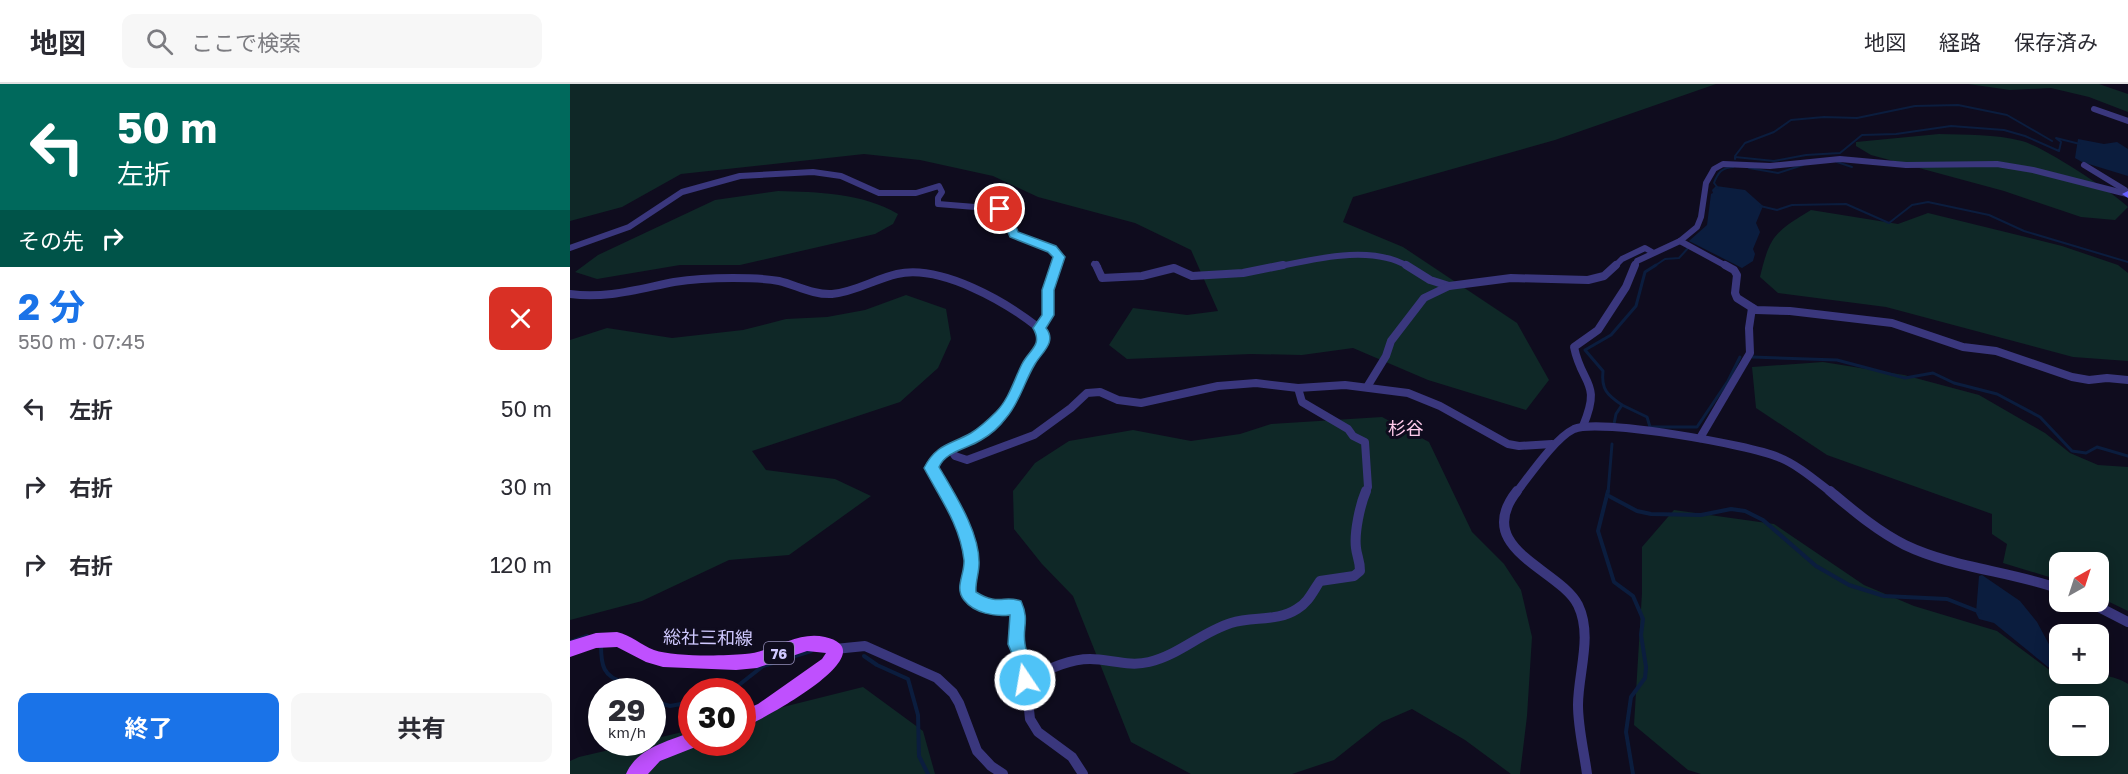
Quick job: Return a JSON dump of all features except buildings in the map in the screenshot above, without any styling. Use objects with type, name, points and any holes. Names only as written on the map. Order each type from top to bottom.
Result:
[{"type":"main road","name":"総社三和線","points":[[570,649],[582,644],[621,641],[656,658],[685,661],[757,660],[813,642],[829,644],[835,649]]},
{"type":"main road","name":"76","points":[[756,714],[828,664],[834,657],[835,649]]},
{"type":"main road","points":[[635,774],[654,755],[678,746]]},
{"type":"street","points":[[2094,108],[2128,121]]},
{"type":"street","points":[[1583,426],[1591,410],[1594,397],[1574,347],[1598,330],[1626,287],[1637,261],[1652,252],[1680,241],[1700,222],[1703,195],[1714,169],[1733,163],[1770,166],[1840,159],[1906,165],[1997,164],[2033,170],[2128,195]]},
{"type":"street","points":[[2084,165],[2125,190],[2128,195]]},
{"type":"street","points":[[570,248],[590,243],[629,227],[682,192],[740,176],[820,173],[853,180],[879,193],[916,193],[939,186],[942,192],[938,198],[938,204],[952,207],[996,207],[1006,213],[1014,235],[1052,249],[1059,257],[1048,290],[1048,315],[1039,328]]},
{"type":"street","points":[[1680,241],[1734,270],[1737,275],[1735,293],[1737,298],[1752,308],[1892,323],[1963,347],[1996,351],[2072,377],[2089,380],[2107,378],[2128,380]]},
{"type":"street","points":[[1367,387],[1386,356],[1391,340],[1424,298],[1449,286],[1511,278],[1588,280],[1604,276],[1622,259],[1637,250],[1645,248],[1652,252]]},
{"type":"street","points":[[1094,264],[1098,266],[1102,278],[1142,276],[1173,268],[1192,276],[1243,273],[1325,257],[1365,254],[1403,263],[1430,280],[1449,286]]},
{"type":"street","points":[[570,294],[596,298],[702,279],[773,280],[830,294],[850,291],[908,272],[925,274],[983,290],[1039,328],[1044,335],[1044,342],[1028,364],[1016,394],[1002,415],[976,436],[950,448],[936,459],[931,468],[952,503],[965,534],[972,562],[967,591],[976,602],[985,606],[1002,609],[1016,606],[1019,619],[1017,644],[1024,663],[1032,727],[1038,734],[1071,756],[1083,774]]},
{"type":"street","points":[[1701,438],[1750,353],[1749,328],[1752,308]]},
{"type":"street","points":[[950,448],[955,456],[967,460],[1012,444],[1034,435],[1071,408],[1087,393],[1094,392],[1118,400],[1141,403],[1241,383],[1298,388],[1334,384],[1408,393],[1425,399],[1508,444],[1519,446],[1552,444]]},
{"type":"street","points":[[1025,680],[1074,660],[1090,659],[1125,664],[1148,663],[1170,655],[1233,623],[1279,618],[1309,601],[1320,581],[1354,576],[1360,571],[1360,557],[1356,548],[1360,505],[1368,487],[1365,442],[1353,436],[1348,429],[1302,402],[1298,388]]},
{"type":"street","points":[[1587,774],[1578,703],[1584,644],[1579,606],[1512,544],[1504,527],[1507,508],[1542,463],[1552,444],[1572,429],[1583,426],[1685,434],[1748,448],[1790,463],[1878,529],[1911,548],[1926,554],[2008,573],[2049,586]]},
{"type":"street","points":[[2108,612],[2128,622]]},
{"type":"street","points":[[835,649],[863,645],[927,673],[948,688],[959,702],[976,752],[1003,774]]},
{"type":"green space","points":[[570,84],[1716,84],[1555,140],[1353,197],[1343,222],[1403,247],[1517,323],[1549,380],[1526,410],[1428,380],[1353,348],[1302,355],[1251,354],[1127,359],[1109,345],[1133,308],[1187,315],[1218,311],[1191,250],[1135,223],[1038,197],[993,176],[920,160],[864,154],[681,174],[622,207],[570,221]]},
{"type":"green space","points":[[1968,84],[2099,84],[2128,94],[2128,112],[2089,97],[2051,88],[2010,90]]},
{"type":"green space","points":[[1939,134],[1980,135],[2022,141],[2077,170],[2128,207],[2115,220],[2081,217],[2004,191],[1871,155],[1856,146],[1856,142]]},
{"type":"green space","points":[[778,191],[840,195],[870,202],[898,214],[893,224],[875,234],[740,265],[680,265],[597,279],[575,272],[598,255],[715,200]]},
{"type":"green space","points":[[1811,210],[1898,224],[1928,213],[2062,246],[2118,265],[2128,273],[2128,361],[2073,357],[1886,307],[1778,293],[1760,277],[1767,252],[1782,230]]},
{"type":"green space","points":[[906,295],[946,309],[951,339],[938,368],[900,402],[752,451],[766,470],[835,479],[871,496],[789,555],[729,560],[642,601],[570,620],[570,340],[607,328],[672,338],[743,330],[786,319],[827,317],[865,310]]},
{"type":"green space","points":[[1823,362],[1904,375],[1979,395],[2045,433],[2070,453],[2098,465],[2128,467],[2128,611],[2109,602],[2109,552],[2049,552],[2049,577],[2003,563],[2007,544],[1992,534],[1992,514],[1827,455],[1756,408],[1752,367]]},
{"type":"green space","points":[[1382,417],[1429,442],[1472,532],[1504,564],[1521,590],[1532,637],[1527,716],[1520,774],[1511,774],[1465,740],[1412,709],[1382,722],[1334,760],[1292,774],[1191,774],[1131,742],[1073,596],[1042,564],[1014,529],[1013,491],[1035,463],[1069,441],[1133,430],[1191,441],[1240,434],[1271,424]]},
{"type":"green space","points":[[1674,510],[1774,524],[1864,585],[1914,606],[1997,631],[2049,670],[2049,684],[2109,684],[2109,677],[2128,684],[2128,774],[1701,774],[1688,770],[1634,725],[1642,593],[1642,547]]},
{"type":"green space","points":[[863,687],[923,731],[935,774],[570,774],[570,761],[588,755],[666,756],[666,736],[678,733],[678,756],[756,756],[756,714]]},
{"type":"water","points":[[2078,139],[2104,144],[2117,142],[2128,149],[2128,176],[2075,158]]},
{"type":"water","points":[[1716,186],[1745,190],[1763,206],[1756,223],[1760,232],[1753,249],[1755,254],[1753,261],[1742,268],[1689,241],[1707,225],[1711,194]]},
{"type":"water","points":[[1982,575],[2020,601],[2037,622],[2049,644],[2049,667],[1994,623],[1979,619],[1976,613],[1979,576]]},
{"type":"waterway","points":[[1735,156],[1745,143],[1774,132],[1791,120],[1824,117],[1857,118],[1915,106],[1958,105],[2007,115],[2052,141]]},
{"type":"waterway","points":[[1735,159],[1735,157],[1774,161],[1806,155],[1840,153],[1862,135],[1896,134],[1951,126],[2004,130],[2025,136],[2059,151],[2061,142],[2056,138],[2080,144]]},
{"type":"waterway","points":[[1837,162],[1852,167]]},
{"type":"waterway","points":[[1749,168],[1778,173],[1803,165]]},
{"type":"waterway","points":[[1718,188],[1714,183],[1719,173],[1726,168],[1733,167]]},
{"type":"waterway","points":[[1760,206],[1777,210],[1792,205],[1846,204],[1889,223],[1912,205],[1928,202],[1989,215],[2024,231],[2128,262]]},
{"type":"waterway","points":[[1656,265],[1665,259],[1679,258],[1690,246]]},
{"type":"waterway","points":[[1622,405],[1606,391],[1603,371],[1585,350],[1611,335],[1636,306],[1645,272],[1656,265]]},
{"type":"waterway","points":[[1622,405],[1647,417],[1650,427],[1697,427],[1728,381],[1740,357]]},
{"type":"waterway","points":[[1752,357],[1837,360],[1905,378],[1933,373],[1954,383],[1997,394],[2040,417],[2072,451],[2086,453],[2097,447],[2128,456]]},
{"type":"waterway","points":[[1614,424],[1616,414],[1622,405]]},
{"type":"waterway","points":[[1608,493],[1612,444]]},
{"type":"waterway","points":[[1607,495],[1608,491]]},
{"type":"waterway","points":[[1607,495],[1637,511],[1651,514],[1701,515],[1731,509],[1745,511],[1763,520],[1816,566],[1849,585],[1884,596],[1947,599],[1980,612]]},
{"type":"waterway","points":[[1607,495],[1598,531],[1614,582],[1633,596],[1643,619],[1641,635],[1646,667],[1645,678],[1631,697],[1626,732],[1633,774]]},
{"type":"waterway","points":[[570,642],[587,636]]},
{"type":"waterway","points":[[601,645],[603,664],[607,673],[614,678]]},
{"type":"waterway","points":[[748,678],[763,666],[811,651]]},
{"type":"waterway","points":[[864,656],[877,665],[908,679],[918,715],[919,756],[928,774]]},
{"type":"waterway","points":[[666,705],[678,705]]},
{"type":"district","name":"杉谷","points":[[1406,428]]},
{"type":"route","points":[[1000,209],[1006,213],[1009,227],[1014,235],[1052,249],[1059,257],[1048,290],[1047,298],[1050,308],[1045,321],[1039,328],[1044,335],[1044,342],[1028,364],[1016,394],[1002,415],[976,436],[950,448],[936,459],[931,468],[952,503],[965,534],[972,562],[967,591],[970,597],[985,606],[1002,609],[1016,606],[1019,619],[1017,644],[1024,663],[1025,680]]}]
